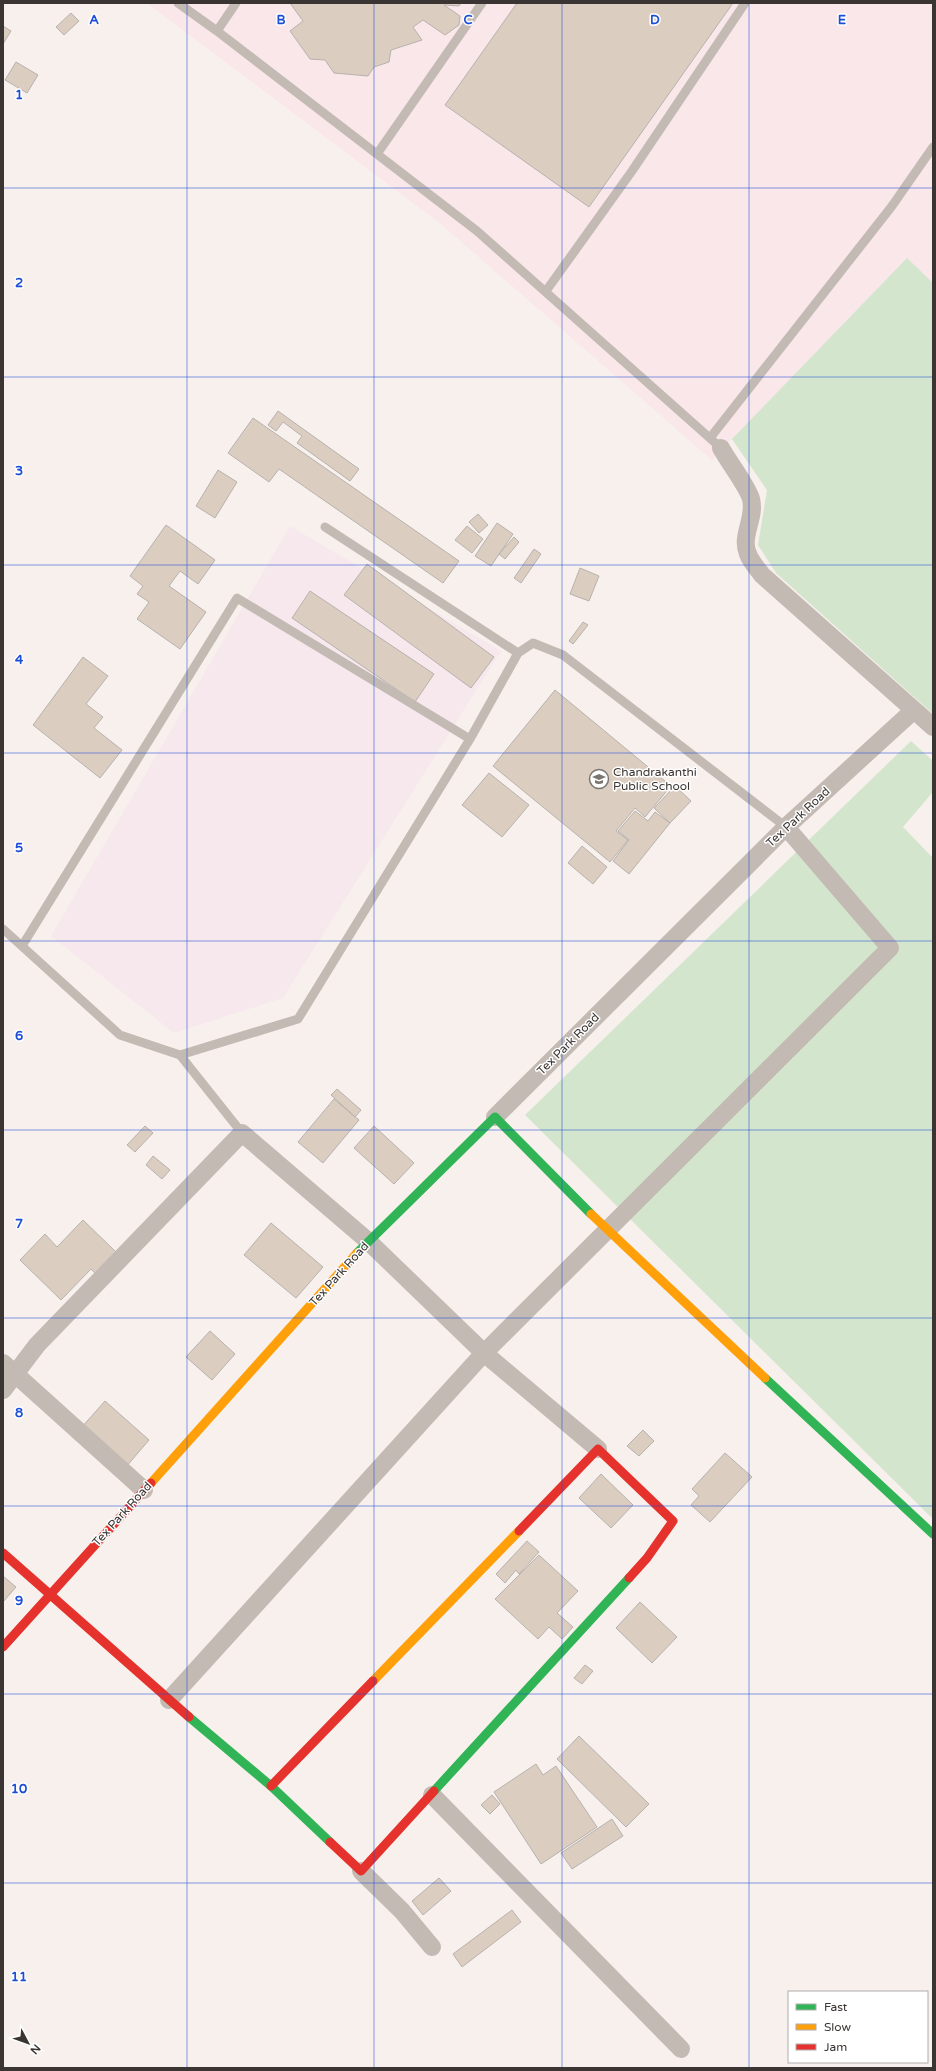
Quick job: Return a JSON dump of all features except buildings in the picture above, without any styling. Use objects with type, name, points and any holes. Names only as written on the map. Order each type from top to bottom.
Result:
[{"type":"street","points":[[715,443],[751,497],[753,507],[745,542],[748,554],[754,565],[762,574],[933,727]]},
{"type":"street","name":"Tex Park Road","points":[[3,1647],[368,1240],[495,1117],[786,827],[914,710]]},
{"type":"street","points":[[169,1700],[484,1353],[606,1229],[890,948],[786,827]]},
{"type":"street","points":[[495,1117],[606,1229],[933,1534]]},
{"type":"street","points":[[3,1390],[9,1368],[38,1345],[242,1133],[368,1240],[484,1353],[598,1449],[673,1521],[647,1558],[361,1871]]},
{"type":"street","points":[[9,1368],[144,1490]]},
{"type":"street","points":[[271,1786],[598,1449]]},
{"type":"street","points":[[3,1552],[169,1700],[271,1786],[361,1871],[384,1896],[402,1911],[432,1947]]},
{"type":"street","points":[[432,1795],[681,2049]]},
{"type":"lane","points":[[178,3],[217,31],[477,231],[715,443],[892,206],[933,147]]},
{"type":"lane","points":[[217,31],[236,3]]},
{"type":"lane","points":[[377,154],[482,3]]},
{"type":"lane","points":[[546,291],[632,171],[745,3]]},
{"type":"lane","points":[[325,527],[518,653]]},
{"type":"lane","points":[[22,946],[238,598],[470,739]]},
{"type":"lane","points":[[180,1055],[298,1019],[470,739],[518,653],[533,643],[563,655],[786,827]]},
{"type":"lane","points":[[3,929],[120,1035],[180,1055],[242,1133]]},
{"type":"shaded area","points":[[147,3],[933,3],[933,283],[907,258],[712,460],[442,225]]},
{"type":"shaded area","points":[[290,526],[501,651],[283,998],[174,1033],[51,936]]},
{"type":"green space","points":[[907,258],[933,283],[933,714],[776,573],[758,545],[767,490],[732,439]]},
{"type":"green space","points":[[911,741],[933,761],[933,792],[903,827],[933,858],[933,1519],[525,1115]]},
{"type":"traffic: fast","points":[[357,1253],[495,1117],[591,1214]]},
{"type":"traffic: fast","points":[[765,1378],[933,1534]]},
{"type":"traffic: fast","points":[[434,1791],[629,1578]]},
{"type":"traffic: fast","points":[[189,1717],[271,1786],[330,1842]]},
{"type":"traffic: slow","points":[[591,1214],[765,1378]]},
{"type":"traffic: slow","points":[[151,1483],[357,1253]]},
{"type":"traffic: slow","points":[[373,1681],[519,1531]]},
{"type":"traffic: jam","points":[[519,1531],[598,1449],[673,1521],[647,1558],[629,1578]]},
{"type":"traffic: jam","points":[[3,1647],[151,1483]]},
{"type":"traffic: jam","points":[[3,1553],[189,1717]]},
{"type":"traffic: jam","points":[[271,1786],[373,1681]]},
{"type":"traffic: jam","points":[[330,1842],[361,1871],[434,1791]]},
{"type":"place","name":"Chandrakanthi Public School","points":[[599,779]]}]
